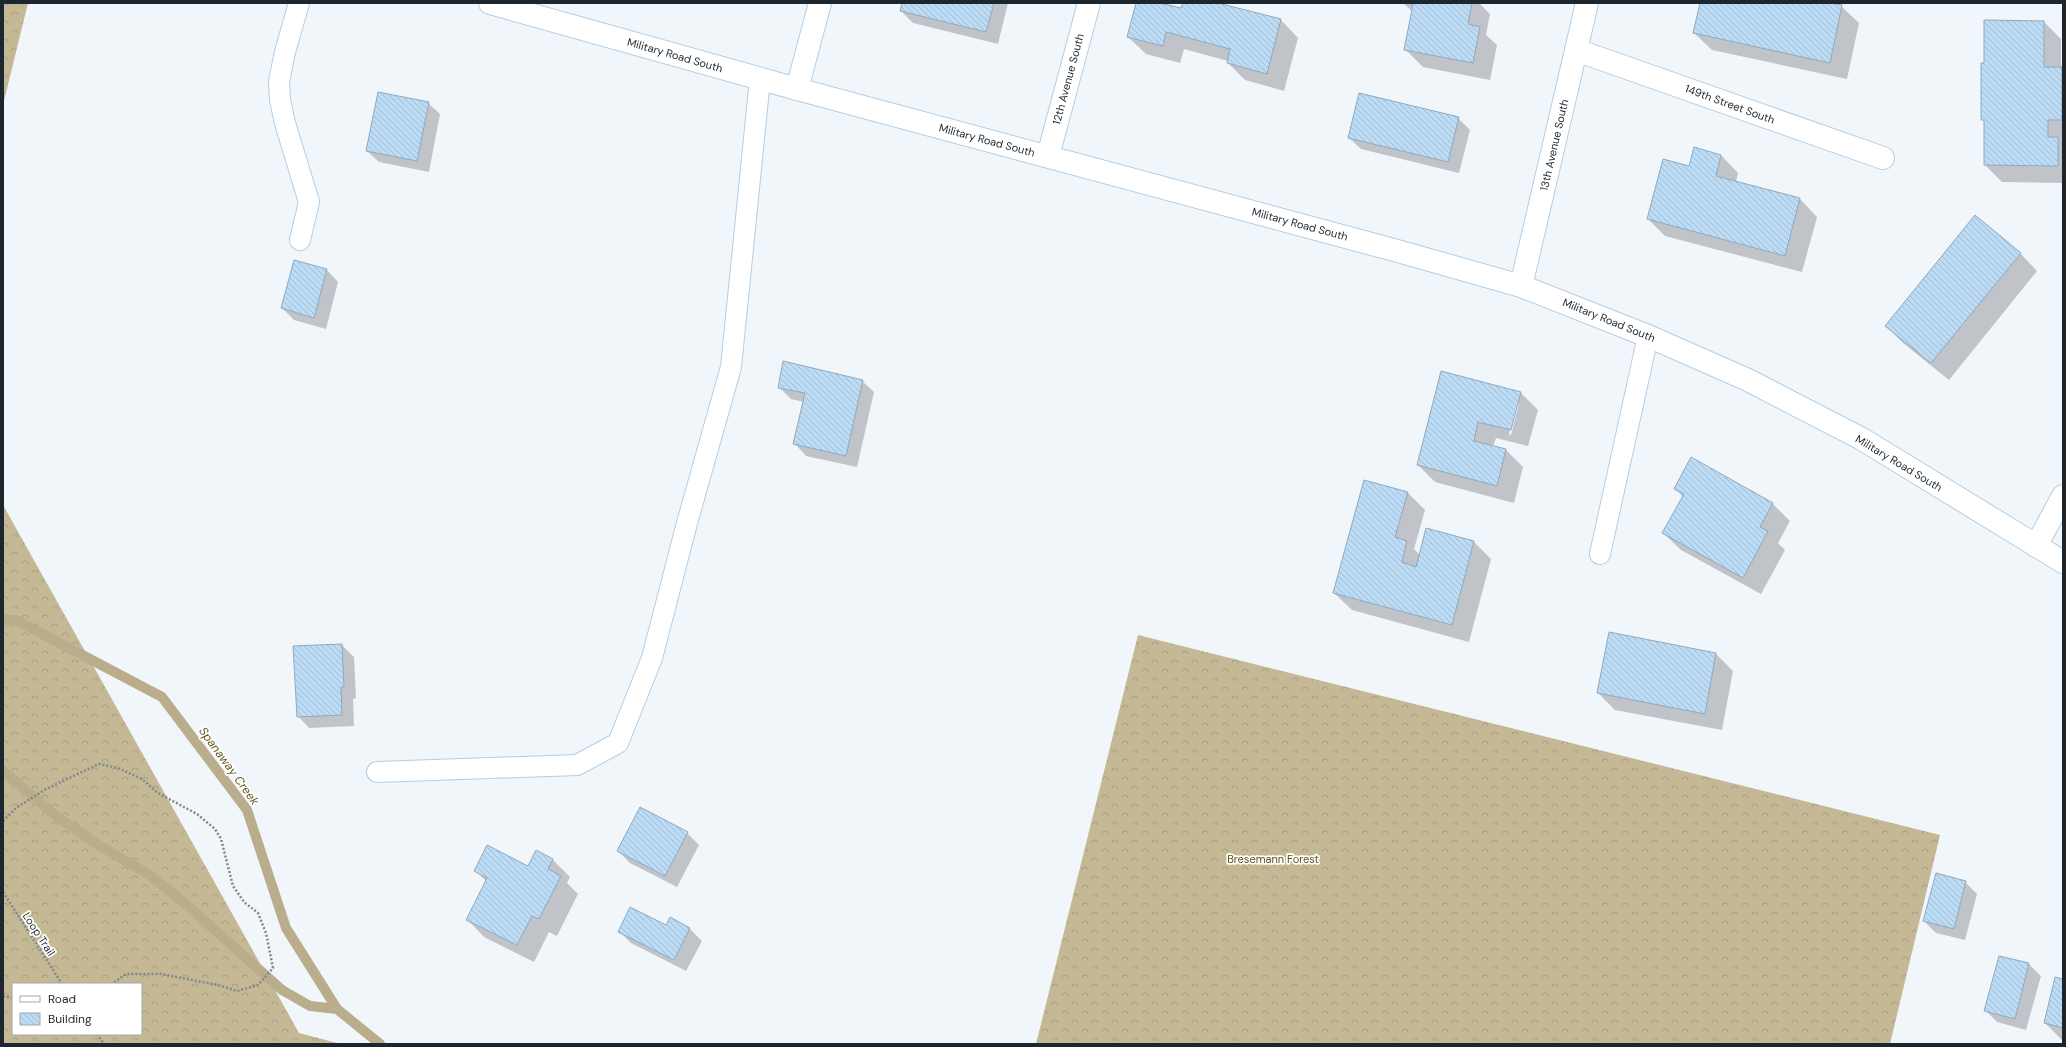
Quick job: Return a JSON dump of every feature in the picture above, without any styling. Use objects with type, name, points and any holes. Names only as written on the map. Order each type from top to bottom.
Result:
[{"type":"main road","name":"Military Road South","points":[[490,3],[760,79],[1048,156],[1521,286],[1648,336],[1748,380],[1862,439],[2063,562]]},
{"type":"main road","points":[[797,89],[820,3]]},
{"type":"main road","name":"12th Avenue South","points":[[1048,156],[1089,3]]},
{"type":"main road","name":"13th Avenue South","points":[[1521,286],[1587,3]]},
{"type":"main road","name":"149th Street South","points":[[1576,50],[1883,158]]},
{"type":"main road","points":[[2036,546],[2063,496]]},
{"type":"lane","points":[[299,3],[285,52],[279,80],[280,100],[285,123],[310,202],[300,240]]},
{"type":"lane","points":[[377,772],[577,765],[618,743],[652,658],[687,523],[731,367],[760,79]]},
{"type":"lane","points":[[1600,554],[1648,336]]},
{"type":"path","points":[[3,821],[16,808],[46,789],[99,764],[118,768],[142,779],[158,793],[198,814],[215,829],[221,839],[233,886],[244,902],[258,913],[266,933],[273,968],[258,985],[237,991],[218,985],[161,974],[126,974],[113,983]]},
{"type":"path","name":"Loop Trail","points":[[3,892],[61,983]]},
{"type":"path","points":[[98,1035],[104,1044]]},
{"type":"green space","points":[[3,3],[28,3],[3,105]]},
{"type":"green space","points":[[3,505],[299,1033],[341,1044],[3,1044]]},
{"type":"green space","name":"Bresemann Forest","points":[[1138,635],[1940,835],[1890,1044],[1036,1044]]},
{"type":"building","points":[[902,3],[994,3],[986,32],[900,11]]},
{"type":"building","points":[[1136,3],[1160,3],[1181,8],[1183,3],[1218,3],[1281,19],[1267,74],[1227,63],[1230,49],[1166,32],[1163,46],[1127,37]]},
{"type":"building","points":[[1407,3],[1472,3],[1468,24],[1480,27],[1473,63],[1404,50],[1413,4]]},
{"type":"building","points":[[1700,3],[1831,3],[1842,5],[1830,63],[1693,33]]},
{"type":"building","points":[[1984,20],[2044,21],[2044,67],[2062,67],[2062,120],[2048,120],[2048,137],[2058,137],[2058,166],[1984,165],[1984,120],[1981,120],[1981,63],[1984,63]]},
{"type":"building","points":[[378,92],[429,102],[417,161],[366,151]]},
{"type":"building","points":[[1359,93],[1459,117],[1448,162],[1348,138]]},
{"type":"building","points":[[1694,147],[1721,155],[1716,176],[1800,198],[1785,256],[1647,219],[1663,159],[1689,166]]},
{"type":"building","points":[[1975,215],[2021,253],[1931,363],[1885,326]]},
{"type":"building","points":[[294,260],[327,269],[314,318],[281,308]]},
{"type":"building","points":[[783,361],[863,380],[846,456],[793,444],[805,393],[778,388]]},
{"type":"building","points":[[1441,371],[1521,392],[1511,430],[1478,422],[1474,441],[1506,449],[1497,486],[1417,465]]},
{"type":"building","points":[[1691,457],[1773,503],[1760,527],[1768,531],[1743,578],[1662,533],[1684,494],[1674,489]]},
{"type":"building","points":[[1364,480],[1408,492],[1395,537],[1407,541],[1402,562],[1416,567],[1426,528],[1474,541],[1452,625],[1333,593]]},
{"type":"building","points":[[1609,632],[1716,653],[1705,714],[1597,693]]},
{"type":"building","points":[[342,644],[344,687],[341,687],[342,715],[297,717],[293,646]]},
{"type":"building","points":[[640,807],[688,832],[665,876],[617,851]]},
{"type":"building","points":[[487,845],[528,866],[536,850],[553,859],[548,869],[561,876],[539,919],[532,916],[517,945],[466,920],[487,878],[474,871]]},
{"type":"building","points":[[1936,873],[1966,881],[1954,929],[1923,921]]},
{"type":"building","points":[[630,907],[666,925],[670,917],[690,928],[674,960],[618,932]]},
{"type":"building","points":[[1999,956],[2029,963],[2015,1019],[1984,1011]]},
{"type":"building","points":[[2055,977],[2063,979],[2063,1028],[2044,1023]]},
{"type":"waterway","name":"Spanaway Creek","points":[[3,620],[16,620],[162,697],[247,810],[286,928],[337,1009],[380,1044]]},
{"type":"waterway","points":[[3,771],[57,817],[97,844],[151,876],[187,905],[282,990],[310,1006],[337,1009]]}]
